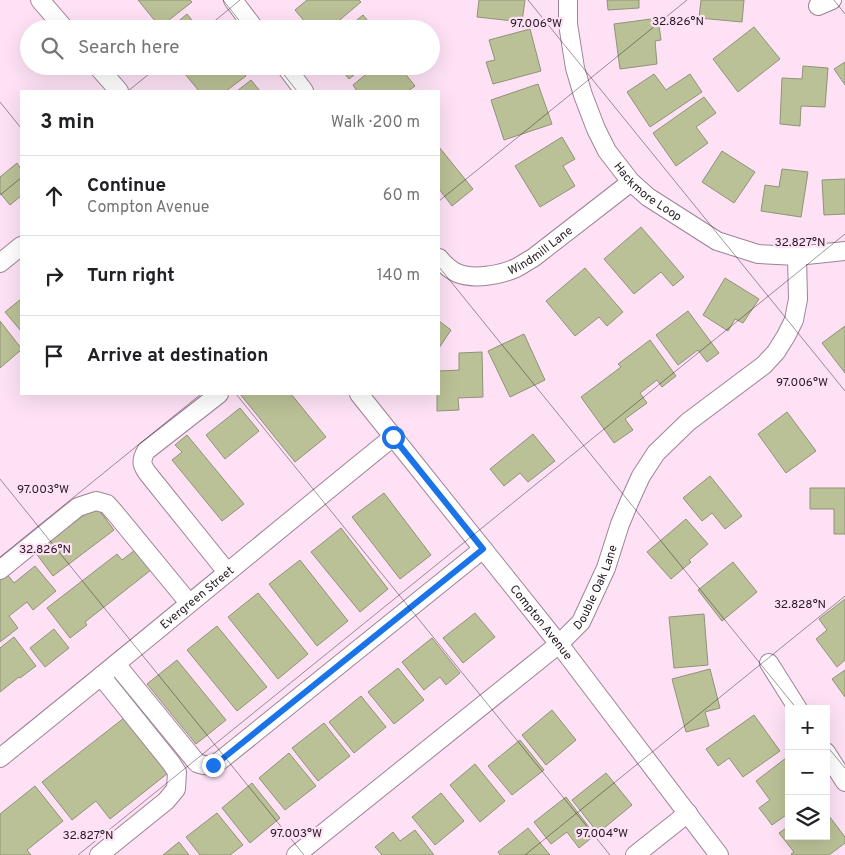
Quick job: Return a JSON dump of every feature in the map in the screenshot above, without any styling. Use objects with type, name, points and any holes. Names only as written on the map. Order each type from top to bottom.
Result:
[{"type":"street","points":[[40,0],[57,20]]},
{"type":"street","points":[[232,0],[248,20]]},
{"type":"street","name":"Hackmore Loop","points":[[568,0],[568,24],[575,68],[583,95],[607,151],[631,182],[648,196],[717,241],[758,254],[797,256],[845,251]]},
{"type":"street","points":[[105,75],[118,90]]},
{"type":"street","points":[[292,75],[303,90]]},
{"type":"street","name":"Windmill Lane","points":[[440,259],[446,266],[458,273],[482,276],[505,272],[533,258],[631,182]]},
{"type":"street","points":[[0,263],[20,247]]},
{"type":"street","name":"Double Oak Lane","points":[[296,855],[559,644],[581,622],[606,568],[620,524],[631,498],[641,476],[656,453],[688,422],[764,366],[786,336],[794,320],[798,299],[797,256]]},
{"type":"street","points":[[218,395],[146,451],[142,459],[143,468],[227,572]]},
{"type":"street","name":"Compton Avenue","points":[[361,395],[559,644],[719,855]]},
{"type":"street","name":"Evergreen Street","points":[[0,758],[393,437]]},
{"type":"street","points":[[0,570],[78,507],[96,501],[107,504],[115,512],[189,603]]},
{"type":"street","points":[[116,664],[197,763],[204,766],[213,765],[483,549]]},
{"type":"street","points":[[769,663],[795,705]]},
{"type":"street","points":[[99,855],[166,801],[176,789],[177,772],[102,676]]},
{"type":"street","points":[[830,758],[845,782]]},
{"type":"street","points":[[635,855],[688,813]]},
{"type":"building","points":[[138,0],[190,0],[192,2],[169,20],[154,20]]},
{"type":"building","points":[[307,0],[359,0],[361,2],[340,20],[303,20],[295,10]]},
{"type":"building","points":[[479,0],[525,0],[522,22],[477,17]]},
{"type":"building","points":[[607,0],[639,0],[639,8],[608,10]]},
{"type":"building","points":[[701,0],[744,0],[742,22],[699,18]]},
{"type":"building","points":[[187,14],[192,20],[180,20]]},
{"type":"building","points":[[363,15],[367,20],[357,20]]},
{"type":"building","points":[[658,18],[661,40],[655,41],[657,64],[620,69],[614,24]]},
{"type":"building","points":[[754,27],[780,59],[738,92],[713,59]]},
{"type":"building","points":[[530,29],[541,71],[493,84],[486,62],[495,60],[489,40]]},
{"type":"building","points":[[845,62],[845,85],[834,69]]},
{"type":"building","points":[[803,66],[828,68],[825,107],[801,106],[800,126],[780,124],[782,78],[802,79]]},
{"type":"building","points":[[654,74],[666,90],[690,74],[702,92],[650,127],[627,92]]},
{"type":"building","points":[[186,75],[246,76],[227,90],[198,90]]},
{"type":"building","points":[[346,75],[354,75],[349,79]]},
{"type":"building","points":[[365,75],[406,75],[415,86],[409,90],[356,90],[353,85]]},
{"type":"building","points":[[251,80],[259,90],[238,90]]},
{"type":"building","points":[[538,84],[552,124],[504,140],[491,100]]},
{"type":"building","points":[[704,97],[716,113],[696,127],[708,143],[676,166],[653,133]]},
{"type":"building","points":[[562,137],[575,159],[563,166],[575,186],[540,207],[515,166]]},
{"type":"building","points":[[440,148],[473,189],[452,206],[440,190]]},
{"type":"building","points":[[722,151],[755,172],[734,203],[702,182]]},
{"type":"building","points":[[17,163],[20,168],[20,197],[10,205],[0,193],[0,177]]},
{"type":"building","points":[[782,169],[808,172],[801,217],[761,211],[765,185],[779,187]]},
{"type":"building","points":[[845,179],[845,214],[824,215],[822,180]]},
{"type":"building","points":[[641,227],[684,277],[673,286],[661,272],[634,294],[604,259]]},
{"type":"building","points":[[585,268],[623,312],[607,326],[599,317],[575,336],[546,301]]},
{"type":"building","points":[[725,278],[759,299],[743,323],[735,319],[728,331],[703,315]]},
{"type":"building","points":[[20,300],[20,330],[5,312]]},
{"type":"building","points":[[688,311],[719,353],[707,362],[698,350],[678,365],[656,335]]},
{"type":"building","points":[[0,321],[20,347],[20,351],[0,368]]},
{"type":"building","points":[[440,322],[451,330],[440,346]]},
{"type":"building","points":[[845,326],[845,373],[822,343]]},
{"type":"building","points":[[524,334],[545,380],[510,397],[488,351]]},
{"type":"building","points":[[650,340],[676,376],[662,387],[657,380],[640,393],[647,403],[625,419],[633,430],[614,443],[581,397],[621,367],[618,364]]},
{"type":"building","points":[[482,352],[483,397],[458,398],[459,410],[437,411],[437,395],[440,395],[440,371],[459,370],[459,353]]},
{"type":"building","points":[[241,395],[292,395],[326,437],[295,462]]},
{"type":"building","points":[[240,408],[259,431],[225,459],[206,435]]},
{"type":"building","points":[[787,412],[816,451],[786,473],[758,434]]},
{"type":"building","points":[[533,434],[555,461],[528,482],[520,473],[504,486],[490,469]]},
{"type":"building","points":[[187,435],[244,504],[222,521],[172,460],[182,452],[175,445]]},
{"type":"building","points":[[710,476],[742,516],[725,529],[712,513],[702,521],[683,498]]},
{"type":"building","points":[[810,488],[845,488],[845,534],[834,534],[834,509],[810,509]]},
{"type":"building","points":[[384,493],[431,555],[400,579],[352,517]]},
{"type":"building","points":[[96,506],[114,530],[53,576],[35,552]]},
{"type":"building","points":[[686,519],[708,544],[671,579],[647,552]]},
{"type":"building","points":[[341,528],[388,589],[360,612],[311,552]]},
{"type":"building","points":[[135,550],[151,570],[85,622],[87,625],[70,638],[47,608],[117,554],[122,560]]},
{"type":"building","points":[[300,560],[348,621],[317,646],[269,584]]},
{"type":"building","points":[[733,562],[757,592],[722,621],[698,590]]},
{"type":"building","points":[[35,566],[56,591],[33,610],[27,602],[9,616],[18,628],[0,642],[0,580],[7,574],[14,583]]},
{"type":"building","points":[[258,593],[308,654],[278,679],[228,617]]},
{"type":"building","points":[[845,599],[845,660],[837,667],[816,639],[827,630],[819,619]]},
{"type":"building","points":[[475,613],[495,637],[463,663],[443,638]]},
{"type":"building","points":[[704,614],[708,665],[674,668],[669,617]]},
{"type":"building","points":[[217,626],[267,687],[237,711],[187,650]]},
{"type":"building","points":[[54,629],[69,648],[45,667],[30,648]]},
{"type":"building","points":[[14,637],[36,666],[0,692],[0,648]]},
{"type":"building","points":[[432,638],[460,673],[446,685],[440,677],[424,690],[402,662]]},
{"type":"building","points":[[177,660],[226,720],[196,744],[147,684]]},
{"type":"building","points":[[398,668],[424,700],[394,724],[368,692]]},
{"type":"building","points":[[710,669],[720,708],[705,712],[709,726],[686,732],[672,679]]},
{"type":"building","points":[[845,670],[845,697],[832,679]]},
{"type":"building","points":[[361,696],[386,727],[354,753],[329,722]]},
{"type":"building","points":[[552,710],[576,740],[546,765],[522,735]]},
{"type":"building","points":[[754,715],[780,751],[743,777],[729,758],[718,766],[706,749]]},
{"type":"building","points":[[124,718],[168,773],[110,819],[96,801],[72,820],[42,782]]},
{"type":"building","points":[[324,723],[350,756],[318,781],[292,748]]},
{"type":"building","points":[[520,740],[544,770],[512,795],[488,766]]},
{"type":"building","points":[[289,753],[316,786],[285,810],[259,778]]},
{"type":"building","points":[[785,759],[785,816],[772,825],[759,808],[770,800],[756,781]]},
{"type":"building","points":[[475,764],[505,801],[480,822],[450,785]]},
{"type":"building","points":[[606,773],[632,805],[598,833],[572,800]]},
{"type":"building","points":[[252,783],[280,818],[250,843],[222,808]]},
{"type":"building","points":[[35,786],[63,821],[27,850],[31,855],[0,855],[0,814]]},
{"type":"building","points":[[441,793],[464,821],[435,845],[412,817]]},
{"type":"building","points":[[566,797],[595,835],[579,848],[567,832],[551,844],[534,822]]},
{"type":"building","points":[[217,813],[243,845],[230,855],[200,855],[186,837]]},
{"type":"building","points":[[830,817],[845,837],[845,843],[829,855],[792,855],[794,852],[779,833],[785,829],[785,840],[830,840]]},
{"type":"building","points":[[528,828],[550,855],[500,855],[498,852]]},
{"type":"building","points":[[415,830],[434,855],[382,855],[375,847],[393,832],[400,841]]},
{"type":"building","points":[[179,842],[189,855],[163,855]]},
{"type":"route","points":[[213,765],[483,549],[393,437]]}]
